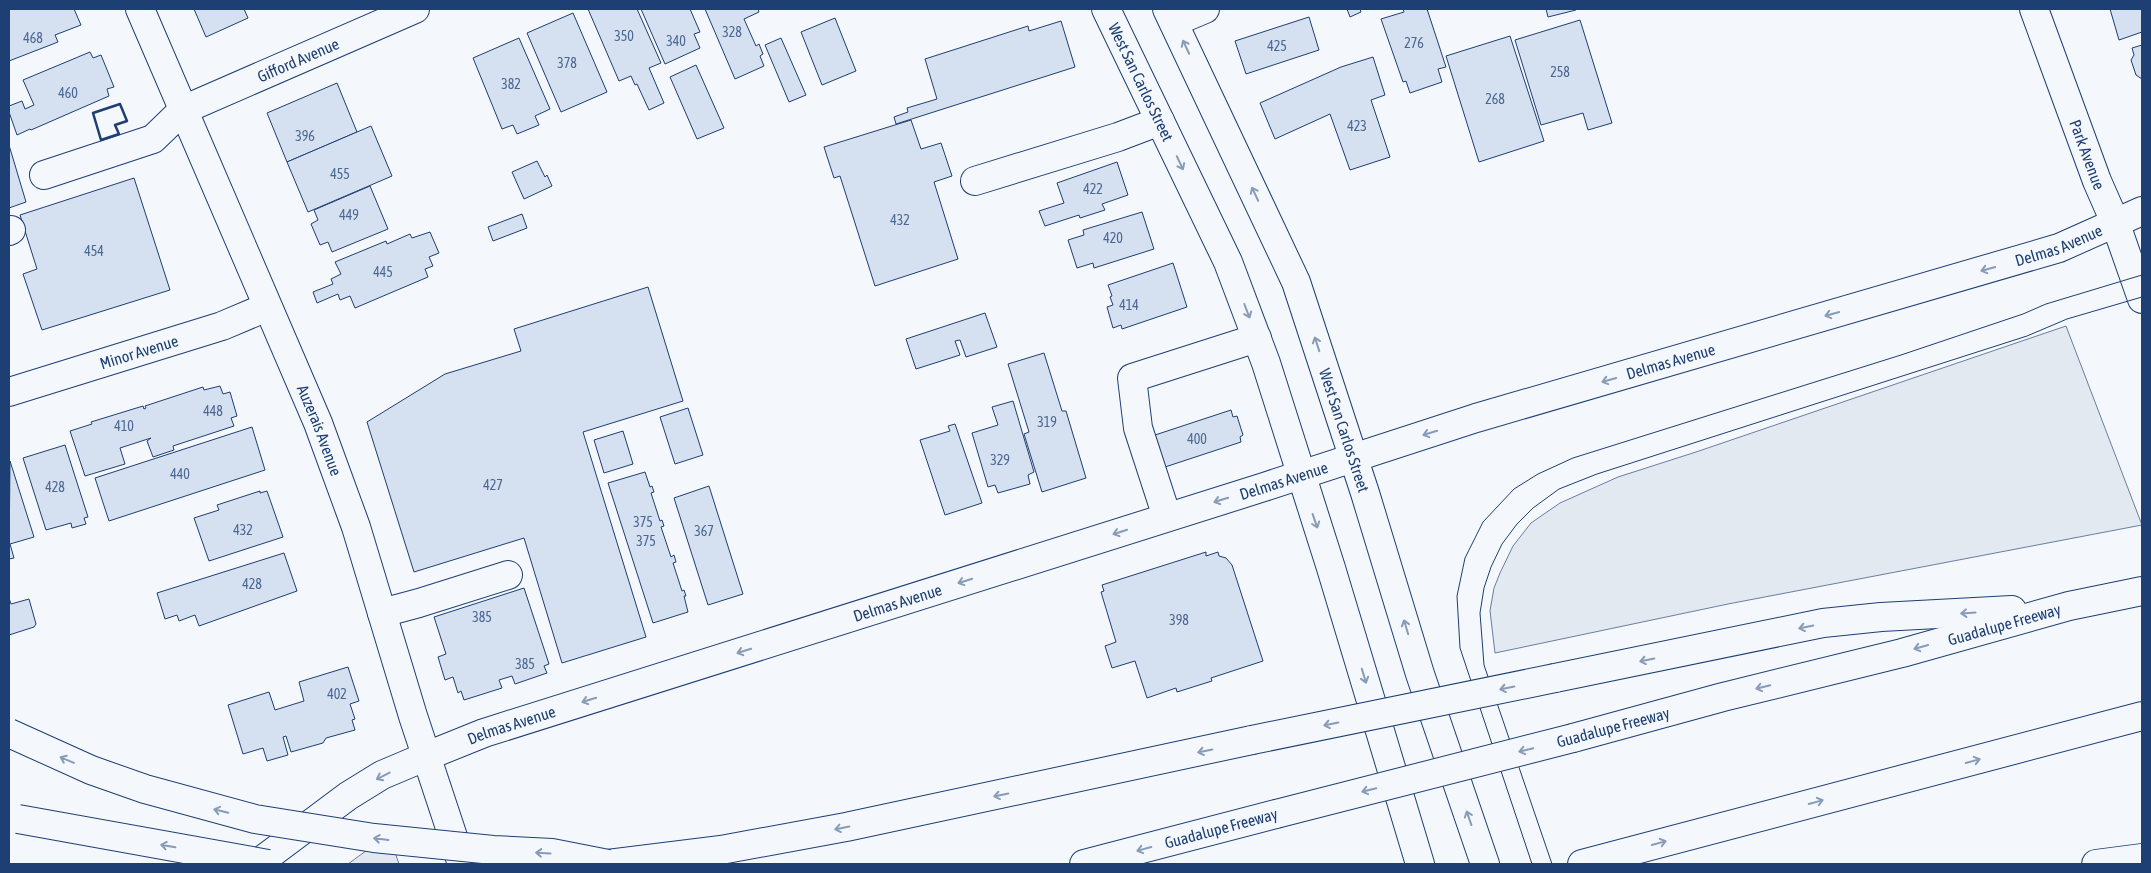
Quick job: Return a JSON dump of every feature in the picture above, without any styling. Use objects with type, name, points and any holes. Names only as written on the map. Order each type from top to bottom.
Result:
[{"type":"main road","name":"Auzerais Avenue","points":[[140,9],[318,423],[356,527],[462,864]]},
{"type":"main road","name":"Gifford Avenue","points":[[44,174],[152,139],[183,110],[415,9]]},
{"type":"main road","name":"West San Carlos Street","points":[[1106,9],[1228,262],[1257,338],[1331,568],[1420,864]]},
{"type":"main road","points":[[1170,15],[1205,9]]},
{"type":"main road","name":"Park Avenue","points":[[2034,9],[2097,181],[2115,222],[2142,300]]},
{"type":"main road","name":"West San Carlos Street","points":[[1170,15],[1296,282],[1420,674],[1485,864]]},
{"type":"main road","points":[[974,182],[1118,137],[1160,121]]},
{"type":"main road","name":"Delmas Avenue","points":[[257,864],[348,796],[382,775],[484,733],[1476,418],[2059,248],[2142,211]]},
{"type":"main road","name":"Minor Avenue","points":[[9,392],[222,326],[267,308]]},
{"type":"main road","points":[[1166,517],[1138,428],[1132,378],[1257,338]]},
{"type":"main road","points":[[382,612],[419,603],[508,576]]},
{"type":"main road","name":"Guadalupe Freeway","points":[[1084,864],[1902,652],[2068,606],[2142,591]]},
{"type":"main road","points":[[9,733],[91,770],[136,786],[195,804],[255,819],[374,838],[552,854],[608,864],[721,850],[808,834],[1252,740],[1822,623],[1881,617],[2068,606]]},
{"type":"main road","points":[[1582,864],[2142,716]]},
{"type":"main road","points":[[9,818],[268,864]]},
{"type":"main road","points":[[2096,864],[2142,858]]},
{"type":"shaded area","points":[[2066,326],[2142,525],[1728,604],[1495,653],[1490,611],[1494,588],[1500,573],[1513,546],[1531,523],[1560,503],[1618,477]]},
{"type":"shaded area","points":[[389,834],[399,864],[348,864]]},
{"type":"building","points":[[9,9],[74,9],[81,25],[55,35],[58,42],[9,61]]},
{"type":"building","points":[[194,9],[244,9],[248,18],[206,37]]},
{"type":"building","points":[[588,9],[637,9],[661,63],[649,68],[664,103],[649,110],[637,84],[635,85],[631,76],[619,81]]},
{"type":"building","points":[[641,9],[690,9],[700,32],[694,34],[700,48],[665,64]]},
{"type":"building","points":[[705,9],[758,9],[759,12],[744,19],[756,46],[759,44],[763,54],[760,56],[764,66],[735,79]]},
{"type":"building","points":[[1347,9],[1360,9],[1361,12],[1350,17]]},
{"type":"building","points":[[1403,9],[1427,9],[1446,67],[1438,69],[1442,82],[1410,93],[1406,81],[1403,82],[1381,19],[1404,12]]},
{"type":"building","points":[[1546,9],[1576,9],[1576,10],[1548,17]]},
{"type":"building","points":[[2110,9],[2142,9],[2142,32],[2119,40]]},
{"type":"building","points":[[573,13],[607,92],[561,112],[527,33]]},
{"type":"building","points":[[1309,17],[1319,50],[1246,74],[1235,41]]},
{"type":"building","points":[[835,18],[856,71],[822,85],[801,32]]},
{"type":"building","points":[[1580,20],[1612,123],[1588,130],[1583,113],[1541,125],[1515,40]]},
{"type":"building","points":[[1061,21],[1075,67],[896,124],[894,117],[908,112],[907,108],[937,99],[925,59],[1028,26],[1029,31]]},
{"type":"building","points":[[1510,36],[1544,141],[1479,162],[1446,56]]},
{"type":"building","points":[[519,38],[550,109],[535,116],[539,125],[517,134],[513,125],[502,129],[473,58]]},
{"type":"building","points":[[781,38],[806,95],[789,102],[765,45]]},
{"type":"building","points":[[2142,45],[2142,79],[2136,75],[2131,60],[2134,55],[2132,48]]},
{"type":"building","points":[[90,52],[93,58],[101,55],[114,87],[107,89],[109,96],[17,135],[9,112],[9,106],[22,101],[25,109],[34,105],[23,80]]},
{"type":"building","points":[[1373,57],[1385,95],[1371,100],[1390,157],[1350,170],[1330,114],[1275,139],[1260,103],[1341,67]]},
{"type":"building","points":[[696,65],[724,128],[697,139],[670,77]]},
{"type":"building","points":[[337,83],[357,132],[287,162],[267,113]]},
{"type":"building","points":[[911,120],[921,149],[941,143],[952,176],[934,182],[958,259],[875,286],[840,176],[834,178],[824,147]]},
{"type":"building","points":[[371,126],[392,176],[308,212],[287,162]]},
{"type":"building","points":[[9,145],[26,202],[9,208]]},
{"type":"building","points":[[537,161],[552,186],[524,199],[512,172]]},
{"type":"building","points":[[1117,162],[1128,195],[1102,204],[1105,210],[1080,218],[1079,215],[1045,226],[1039,211],[1064,203],[1057,183]]},
{"type":"building","points":[[134,178],[170,290],[42,330],[23,274],[37,269],[20,215]]},
{"type":"building","points":[[370,186],[388,229],[332,252],[328,242],[320,245],[311,224],[318,220],[314,210]]},
{"type":"building","points":[[1142,212],[1154,249],[1094,268],[1093,263],[1077,268],[1068,240],[1084,235],[1083,230]]},
{"type":"building","points":[[522,214],[527,228],[493,241],[488,227]]},
{"type":"building","points":[[430,232],[439,253],[429,257],[433,266],[425,269],[428,277],[355,308],[350,296],[340,300],[338,294],[317,303],[313,292],[333,284],[331,279],[341,274],[335,262],[386,241],[387,244],[410,234],[412,238]]},
{"type":"building","points":[[1173,263],[1187,307],[1122,329],[1121,325],[1113,328],[1107,307],[1113,305],[1108,285]]},
{"type":"building","points":[[648,287],[683,401],[583,432],[646,637],[562,663],[524,538],[414,572],[367,422],[445,374],[521,351],[514,329]]},
{"type":"building","points":[[985,313],[997,347],[966,357],[960,340],[955,341],[960,355],[916,369],[906,339]]},
{"type":"building","points":[[1044,353],[1062,411],[1066,411],[1086,478],[1042,492],[1024,434],[1029,432],[1008,364]]},
{"type":"building","points":[[220,386],[223,394],[230,392],[237,416],[231,418],[234,426],[173,446],[174,450],[153,457],[147,441],[151,438],[120,448],[125,464],[85,476],[70,431],[92,424],[91,422],[143,406],[144,409],[146,408],[145,406],[203,387],[204,390]]},
{"type":"building","points":[[1013,401],[1034,472],[1028,475],[1030,484],[998,493],[995,485],[988,487],[972,433],[998,425],[992,407]]},
{"type":"building","points":[[688,408],[703,455],[675,464],[660,417]]},
{"type":"building","points":[[1231,410],[1233,417],[1237,416],[1243,435],[1240,437],[1241,442],[1162,468],[1152,436]]},
{"type":"building","points":[[955,424],[982,503],[945,515],[920,440],[950,431],[948,426]]},
{"type":"building","points":[[252,427],[265,470],[109,521],[95,478]]},
{"type":"building","points":[[623,431],[633,464],[604,473],[594,440]]},
{"type":"building","points":[[65,445],[88,517],[84,518],[86,524],[72,528],[71,523],[46,530],[23,458]]},
{"type":"building","points":[[10,461],[34,537],[10,544],[14,558],[9,559]]},
{"type":"building","points":[[645,472],[650,487],[652,486],[654,492],[651,493],[660,521],[662,520],[664,526],[661,527],[671,557],[674,555],[676,562],[673,563],[682,591],[684,590],[686,596],[684,596],[688,612],[653,623],[608,483]]},
{"type":"building","points":[[709,486],[743,594],[708,605],[674,498]]},
{"type":"building","points":[[260,491],[260,493],[267,491],[283,537],[209,561],[194,518],[219,510],[217,505]]},
{"type":"building","points":[[1206,552],[1206,556],[1218,552],[1219,556],[1226,558],[1232,565],[1263,661],[1211,678],[1212,681],[1177,692],[1176,688],[1147,698],[1135,661],[1112,668],[1105,646],[1116,642],[1101,592],[1104,591],[1102,585]]},
{"type":"building","points":[[284,553],[297,591],[199,626],[195,615],[179,621],[177,615],[165,619],[157,593]]},
{"type":"building","points":[[524,588],[549,664],[544,666],[547,673],[515,684],[512,676],[499,680],[502,688],[464,700],[461,691],[458,693],[453,677],[445,680],[438,657],[446,654],[434,617]]},
{"type":"building","points":[[9,598],[11,604],[29,599],[36,624],[34,627],[9,635]]},
{"type":"building","points":[[348,667],[359,701],[350,704],[355,719],[352,720],[355,730],[326,738],[323,743],[291,752],[286,736],[283,737],[288,755],[267,761],[263,748],[243,754],[228,705],[269,692],[275,710],[304,701],[299,682]]},
{"type":"tram line","points":[[1532,864],[1460,648],[1457,596],[1465,558],[1483,522],[1514,489],[1538,474],[1573,458],[1901,355],[2023,314],[2046,304],[2142,275]]},
{"type":"tram line","points":[[1552,864],[1484,665],[1480,613],[1484,588],[1502,544],[1517,524],[1533,508],[1559,489],[1597,474],[2027,336],[2067,319],[2142,297]]},
{"type":"wall","points":[[120,104],[127,121],[115,125],[119,134],[101,140],[93,113],[120,104]]}]
